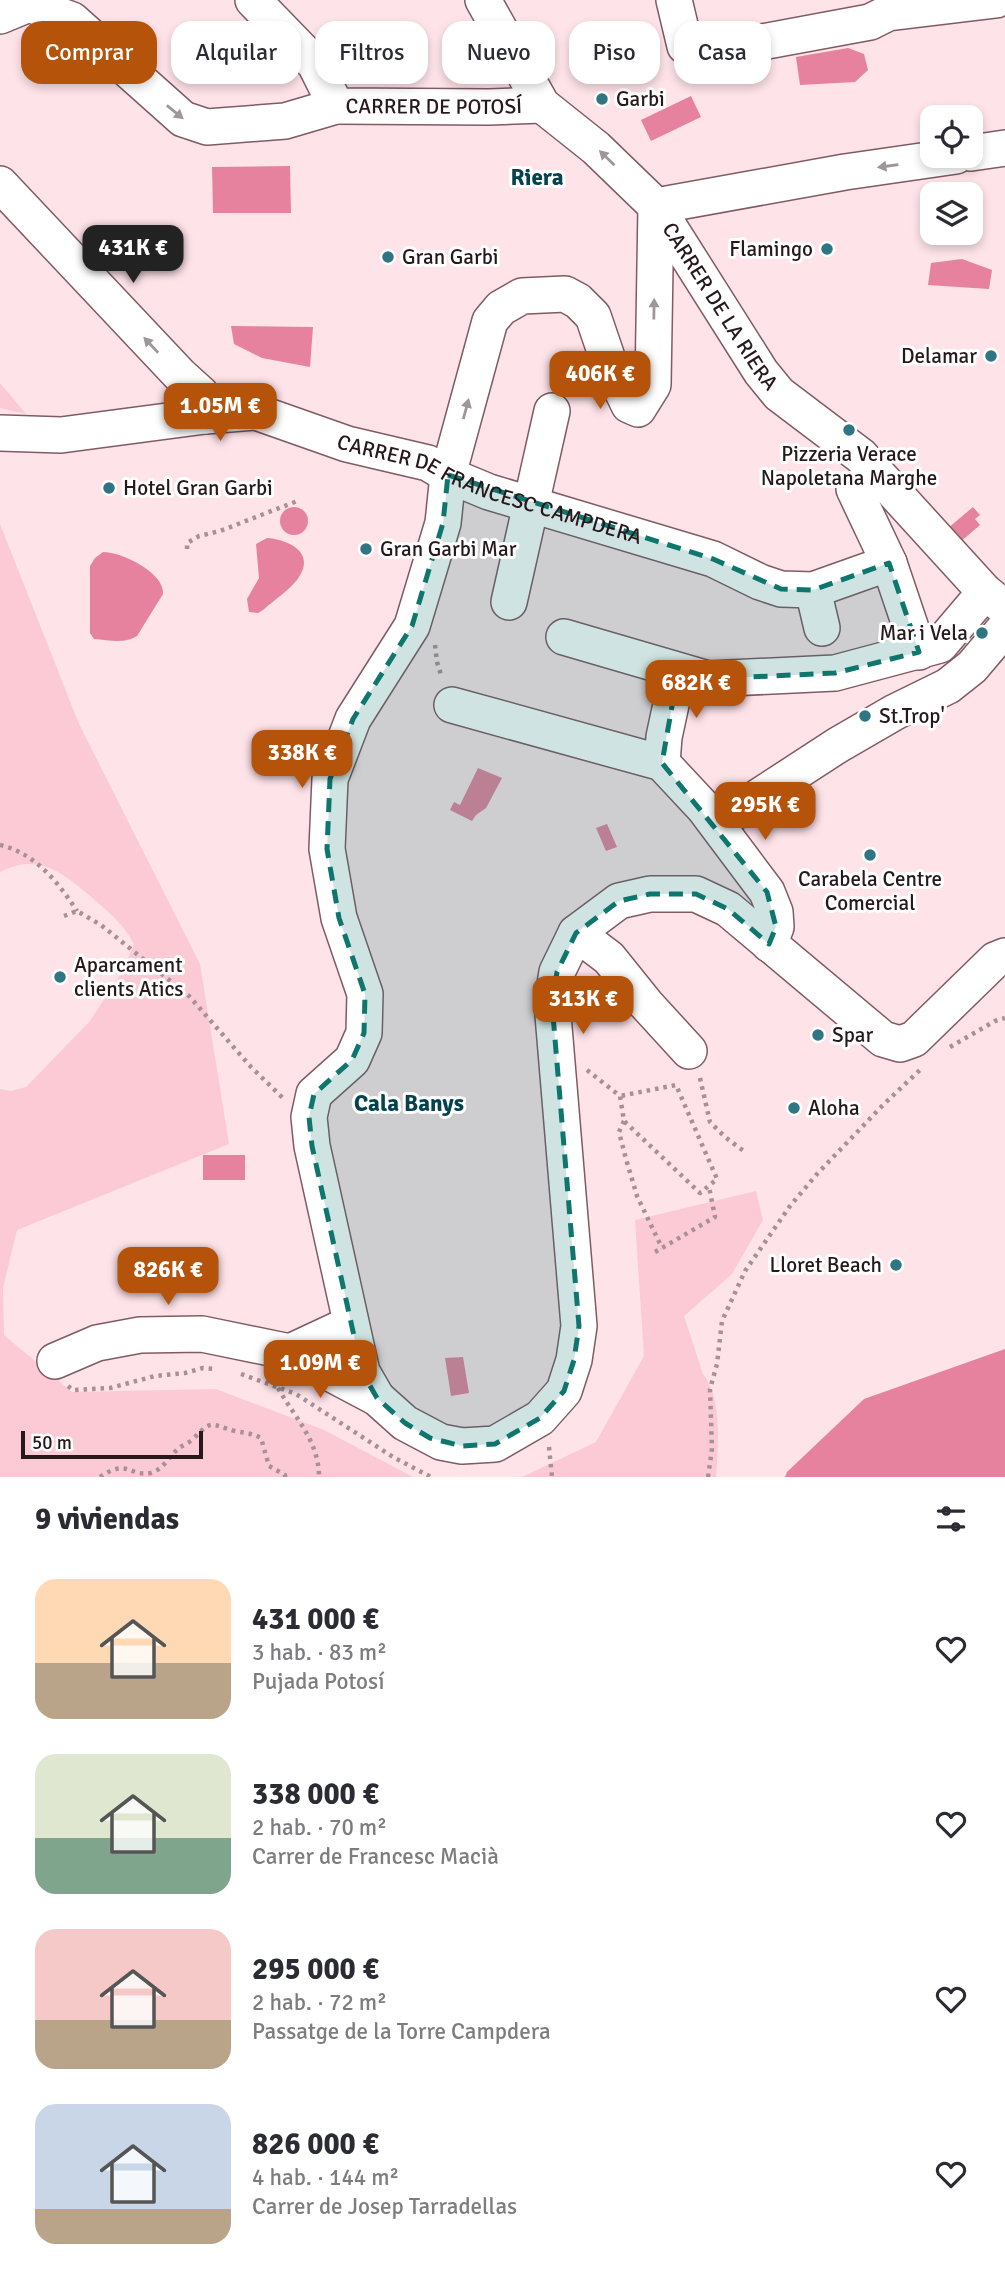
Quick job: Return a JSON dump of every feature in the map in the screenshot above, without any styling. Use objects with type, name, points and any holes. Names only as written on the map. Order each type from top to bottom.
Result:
[{"type":"street","points":[[0,15],[14,0]]},
{"type":"street","name":"CARRER DE POTOSÍ","points":[[253,0],[315,64],[336,106],[542,105]]},
{"type":"street","name":"CARRER DE LA RIERA","points":[[484,0],[542,105],[596,148],[656,206],[761,372],[779,394],[861,456],[995,600]]},
{"type":"street","points":[[674,0],[685,46],[697,54],[870,22],[890,6],[996,0]]},
{"type":"street","points":[[0,15],[29,4],[72,20],[183,119],[207,127],[285,121],[336,106]]},
{"type":"street","points":[[983,151],[1005,148]]},
{"type":"street","points":[[377,1398],[362,1372],[350,1324],[312,1146],[309,1117],[314,1094],[352,1060],[364,1033],[365,994],[339,918],[327,849],[330,779],[353,719],[412,626],[443,523],[448,475],[490,321],[501,308],[522,296],[565,294],[593,316],[610,366],[629,405],[638,410],[653,385],[656,206],[920,161]]},
{"type":"street","points":[[0,184],[201,394],[205,416]]},
{"type":"street","points":[[509,602],[552,411]]},
{"type":"street","name":"CARRER DE FRANCESC CAMPDERA","points":[[0,433],[61,435],[256,412],[347,444],[428,463],[448,475],[489,492],[713,559],[781,589],[813,590],[889,563]]},
{"type":"street","points":[[854,489],[889,563],[919,652]]},
{"type":"street","points":[[813,590],[835,673]]},
{"type":"street","points":[[564,637],[708,679],[835,673],[940,645],[995,600]]},
{"type":"street","points":[[735,812],[838,745],[895,712],[948,686],[972,667],[1005,628]]},
{"type":"street","points":[[662,763],[664,737],[678,672]]},
{"type":"street","points":[[452,705],[662,763],[704,807],[767,892],[775,912],[776,927],[769,944]]},
{"type":"street","points":[[55,1361],[97,1343],[140,1335],[202,1334],[290,1352],[377,1398],[405,1423],[430,1438],[462,1446],[495,1444],[540,1418],[564,1391],[574,1360],[579,1326],[552,1003],[557,972],[576,933],[619,901],[650,894],[696,894],[728,909],[883,1039],[900,1044],[914,1039],[995,960],[1005,956]]},
{"type":"street","points":[[576,933],[609,958],[646,1004],[687,1066]]},
{"type":"street","points":[[290,1352],[350,1324]]},
{"type":"path","points":[[187,549],[187,543],[199,536],[220,531],[300,500]]},
{"type":"path","points":[[0,845],[23,853],[57,881],[77,911],[101,925],[189,996],[251,1067],[284,1099],[309,1117]]},
{"type":"path","points":[[64,916],[77,911]]},
{"type":"path","points":[[949,1048],[1005,1018]]},
{"type":"path","points":[[556,1046],[620,1096],[624,1121],[619,1132],[626,1159],[637,1196],[662,1248]]},
{"type":"path","points":[[708,1477],[712,1449],[710,1389],[717,1364],[722,1321],[745,1271],[790,1206],[817,1174],[883,1105],[927,1064]]},
{"type":"path","points":[[620,1096],[676,1085],[687,1066],[700,1078],[710,1122],[745,1152]]},
{"type":"path","points":[[624,1121],[700,1193],[717,1179],[676,1085]]},
{"type":"path","points":[[655,1252],[715,1217],[709,1186]]},
{"type":"path","points":[[55,1361],[62,1381],[73,1390],[110,1388],[203,1368],[229,1369]]},
{"type":"path","points":[[237,1373],[296,1394],[393,1457],[431,1477]]},
{"type":"path","points":[[278,1388],[313,1444],[319,1460],[319,1477]]},
{"type":"path","points":[[100,1477],[113,1469],[123,1467],[140,1474],[156,1471],[204,1426],[213,1425],[261,1438],[269,1466],[285,1477]]},
{"type":"highlighted area","points":[[448,475],[713,559],[781,589],[813,590],[889,563],[919,652],[835,673],[708,679],[678,672],[662,763],[767,892],[776,927],[769,944],[728,909],[696,894],[650,894],[619,901],[576,933],[557,972],[552,1003],[579,1326],[574,1360],[564,1391],[540,1418],[495,1444],[462,1446],[430,1438],[405,1423],[377,1398],[362,1372],[312,1146],[309,1117],[314,1094],[352,1060],[364,1033],[365,994],[339,918],[327,849],[330,779],[353,719],[412,626],[443,523]]},
{"type":"shaded area","points":[[848,48],[864,54],[868,70],[855,82],[800,85],[796,57]]},
{"type":"shaded area","points":[[691,96],[701,117],[651,141],[641,120]]},
{"type":"shaded area","points":[[290,166],[291,213],[213,213],[212,167]]},
{"type":"shaded area","points":[[962,259],[992,270],[989,289],[928,285],[931,263]]},
{"type":"shaded area","points":[[231,326],[313,327],[310,367],[262,358],[234,344]]},
{"type":"shaded area","points":[[0,383],[26,414],[0,408]]},
{"type":"shaded area","points":[[294,507],[304,511],[308,521],[304,531],[294,535],[284,531],[280,521],[284,511]]},
{"type":"shaded area","points":[[973,507],[980,515],[975,519],[980,525],[959,543],[947,529]]},
{"type":"shaded area","points":[[0,524],[79,724],[200,964],[229,1144],[17,1230],[3,1288],[4,1335],[72,1392],[216,1389],[324,1430],[413,1477],[0,1477],[0,1089],[11,1091],[26,1087],[90,1021],[123,970],[134,944],[108,912],[58,872],[48,867],[26,864],[0,872]]},
{"type":"shaded area","points":[[267,538],[292,545],[298,550],[304,562],[302,571],[293,584],[263,610],[258,613],[249,612],[247,599],[259,578],[256,544]]},
{"type":"shaded area","points":[[103,552],[141,565],[150,571],[162,586],[163,594],[137,636],[127,640],[94,639],[90,633],[90,566]]},
{"type":"shaded area","points":[[478,768],[502,778],[486,808],[472,821],[450,810],[454,802],[460,805]]},
{"type":"shaded area","points":[[607,824],[617,847],[606,851],[596,828]]},
{"type":"shaded area","points":[[203,1155],[245,1155],[245,1180],[203,1180]]},
{"type":"shaded area","points":[[756,1191],[763,1220],[732,1274],[684,1316],[703,1374],[714,1397],[718,1437],[716,1477],[522,1477],[596,1442],[644,1356],[635,1220]]},
{"type":"shaded area","points":[[1005,1349],[1005,1477],[785,1477],[787,1472],[864,1399]]},
{"type":"shaded area","points":[[463,1357],[469,1393],[451,1396],[445,1358]]},
{"type":"place","name":"Garbi","points":[[602,99]]},
{"type":"place","name":"Flamingo","points":[[827,249]]},
{"type":"place","name":"Gran Garbi","points":[[388,257]]},
{"type":"place","name":"Delamar","points":[[991,356]]},
{"type":"place","name":"Pizzeria Verace Napoletana Marghe","points":[[849,430]]},
{"type":"place","name":"Hotel Gran Garbi","points":[[109,488]]},
{"type":"place","name":"Gran Garbi Mar","points":[[366,549]]},
{"type":"place","name":"Mar i Vela","points":[[982,633]]},
{"type":"place","name":"St.Trop'","points":[[865,716]]},
{"type":"place","name":"Carabela Centre Comercial","points":[[870,855]]},
{"type":"place","name":"Aparcament clients Atics","points":[[60,977]]},
{"type":"place","name":"Spar","points":[[818,1035]]},
{"type":"place","name":"Aloha","points":[[794,1108]]},
{"type":"place","name":"Lloret Beach","points":[[896,1265]]},
{"type":"district","name":"Riera","points":[[537,177]]},
{"type":"district","name":"Cala Banys","points":[[409,1103]]}]
